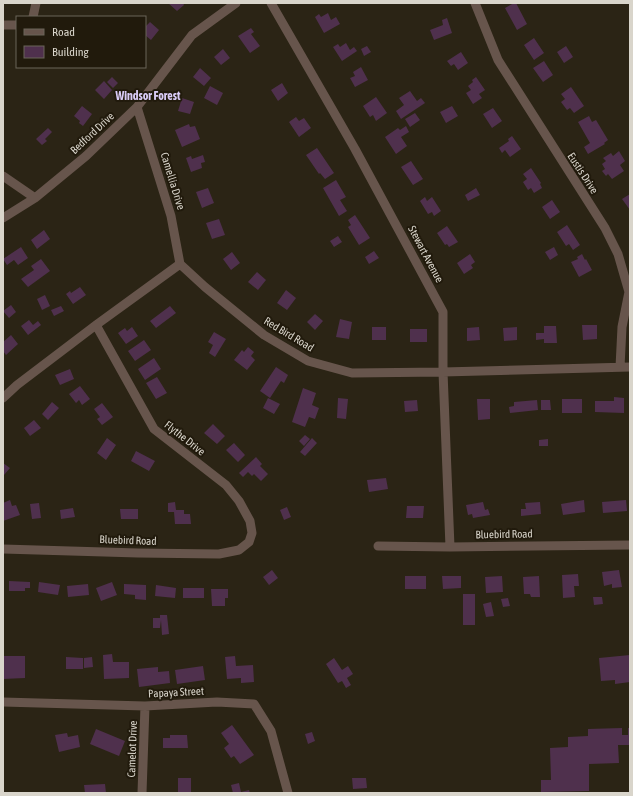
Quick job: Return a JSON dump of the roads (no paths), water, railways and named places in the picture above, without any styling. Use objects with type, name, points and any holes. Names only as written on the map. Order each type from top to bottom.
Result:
[{"type":"street","points":[[33,16],[36,3]]},
{"type":"street","name":"Bedford Drive","points":[[3,218],[35,198],[86,156],[137,107],[192,35],[236,3]]},
{"type":"street","name":"Stewart Avenue","points":[[271,3],[355,149],[443,312],[443,372],[450,547]]},
{"type":"street","name":"Eustis Drive","points":[[474,3],[498,60],[605,228],[618,254],[629,292],[622,327],[620,367]]},
{"type":"street","points":[[3,25],[16,25]]},
{"type":"street","name":"Camellia Drive","points":[[137,107],[171,216],[180,264]]},
{"type":"street","points":[[3,176],[35,198]]},
{"type":"street","points":[[3,398],[17,385],[96,325],[180,264]]},
{"type":"street","name":"Red Bird Road","points":[[180,264],[205,287],[264,335],[308,361],[352,373],[630,367]]},
{"type":"street","name":"Flythe Drive","points":[[96,325],[154,429],[226,485],[239,501],[250,521],[252,533],[249,542]]},
{"type":"street","name":"Bluebird Road","points":[[3,549],[219,554],[240,550],[249,542]]},
{"type":"street","name":"Bluebird Road","points":[[378,546],[450,547],[630,545]]},
{"type":"street","name":"Papaya Street","points":[[3,702],[145,706],[218,702],[254,704],[271,730],[288,793]]},
{"type":"street","name":"Camelot Drive","points":[[142,793],[145,706]]},
{"type":"district","name":"Windsor Forest","points":[[148,96]]}]
